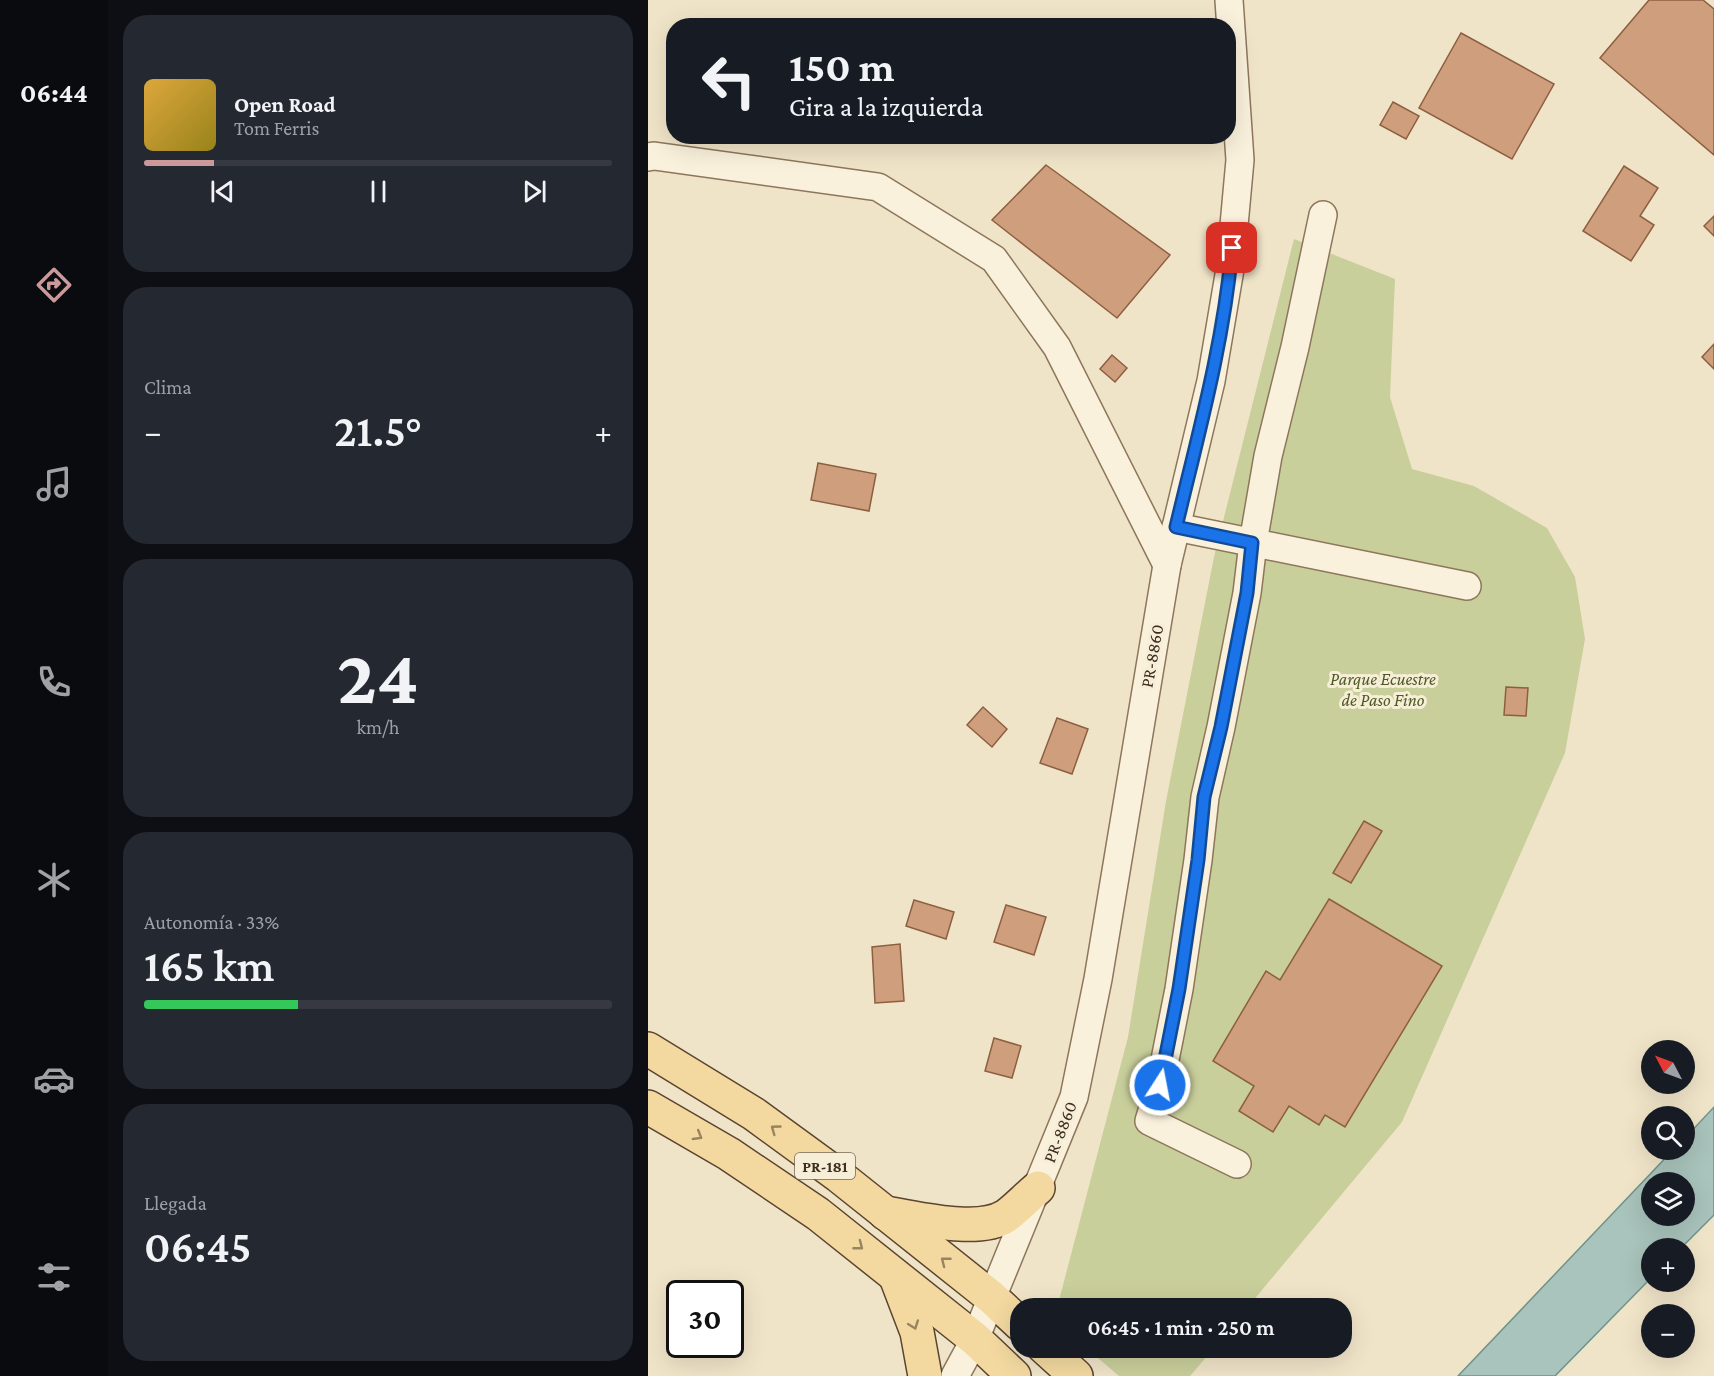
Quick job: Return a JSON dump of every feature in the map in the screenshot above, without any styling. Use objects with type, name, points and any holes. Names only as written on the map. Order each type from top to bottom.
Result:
[{"type":"main road","name":"PR-181","points":[[648,1049],[754,1114],[839,1176],[1010,1315]]},
{"type":"main road","name":"PR-181","points":[[648,1107],[729,1154],[818,1214],[975,1339],[1014,1376]]},
{"type":"main road","points":[[885,1213],[971,1226],[990,1223],[1006,1216],[1038,1188]]},
{"type":"main road","points":[[895,1275],[917,1332],[926,1376]]},
{"type":"main road","points":[[1056,1358],[1076,1376]]},
{"type":"street","name":"PR-8860","points":[[1229,0],[1230,18]]},
{"type":"street","name":"PR-8860","points":[[955,1376],[975,1339],[1074,1097],[1098,979],[1167,565],[1211,381],[1230,269],[1240,160],[1236,102]]},
{"type":"street","points":[[648,157],[878,187],[994,259],[1057,347],[1167,565]]},
{"type":"street","points":[[1237,1164],[1149,1121],[1160,1085],[1179,989],[1198,860],[1204,797],[1221,727],[1247,593],[1252,543],[1268,456],[1295,347],[1323,215]]},
{"type":"street","points":[[1176,527],[1467,586]]},
{"type":"green space","name":"Parque Ecuestre de Paso Fino","points":[[1294,239],[1395,279],[1390,397],[1412,469],[1474,486],[1547,528],[1575,577],[1585,639],[1565,753],[1402,1122],[1255,1298],[1060,1298],[1128,1037],[1166,801],[1214,557]]},
{"type":"green space","points":[[1098,1358],[1206,1358],[1190,1376],[1119,1376]]},
{"type":"water","points":[[1714,1107],[1714,1215],[1691,1238],[1641,1238],[1641,1288],[1555,1376],[1458,1376],[1641,1184],[1641,1226],[1695,1226],[1695,1172],[1652,1172],[1664,1160],[1695,1160],[1695,1127]]},
{"type":"building","points":[[1649,0],[1703,0],[1714,9],[1714,155],[1600,58]]},
{"type":"building","points":[[1461,33],[1554,84],[1512,159],[1419,108]]},
{"type":"building","points":[[1393,102],[1419,116],[1406,139],[1380,125]]},
{"type":"building","points":[[1046,165],[1170,255],[1117,318],[992,220]]},
{"type":"building","points":[[1624,166],[1658,188],[1640,216],[1654,225],[1631,261],[1583,231]]},
{"type":"building","points":[[1714,216],[1714,236],[1704,226]]},
{"type":"building","points":[[1714,344],[1714,369],[1702,357]]},
{"type":"building","points":[[1112,355],[1127,368],[1115,382],[1100,369]]},
{"type":"building","points":[[818,463],[876,474],[869,511],[811,500]]},
{"type":"building","points":[[1506,687],[1528,688],[1526,716],[1504,715]]},
{"type":"building","points":[[983,707],[1007,729],[992,747],[967,725]]},
{"type":"building","points":[[1057,718],[1088,729],[1072,774],[1040,763]]},
{"type":"building","points":[[1364,821],[1382,831],[1351,883],[1333,873]]},
{"type":"building","points":[[1329,899],[1442,966],[1345,1127],[1325,1115],[1319,1125],[1289,1106],[1273,1132],[1239,1111],[1254,1086],[1213,1061],[1266,971],[1280,980]]},
{"type":"building","points":[[914,900],[954,912],[946,939],[906,926]]},
{"type":"building","points":[[1006,905],[1046,917],[1034,955],[994,942]]},
{"type":"building","points":[[900,944],[904,1001],[875,1003],[872,947]]},
{"type":"building","points":[[994,1038],[1021,1046],[1012,1078],[985,1071]]},
{"type":"route","points":[[1160,1085],[1179,989],[1198,860],[1204,797],[1221,727],[1247,593],[1252,543],[1176,527],[1211,381],[1232,248]]}]
